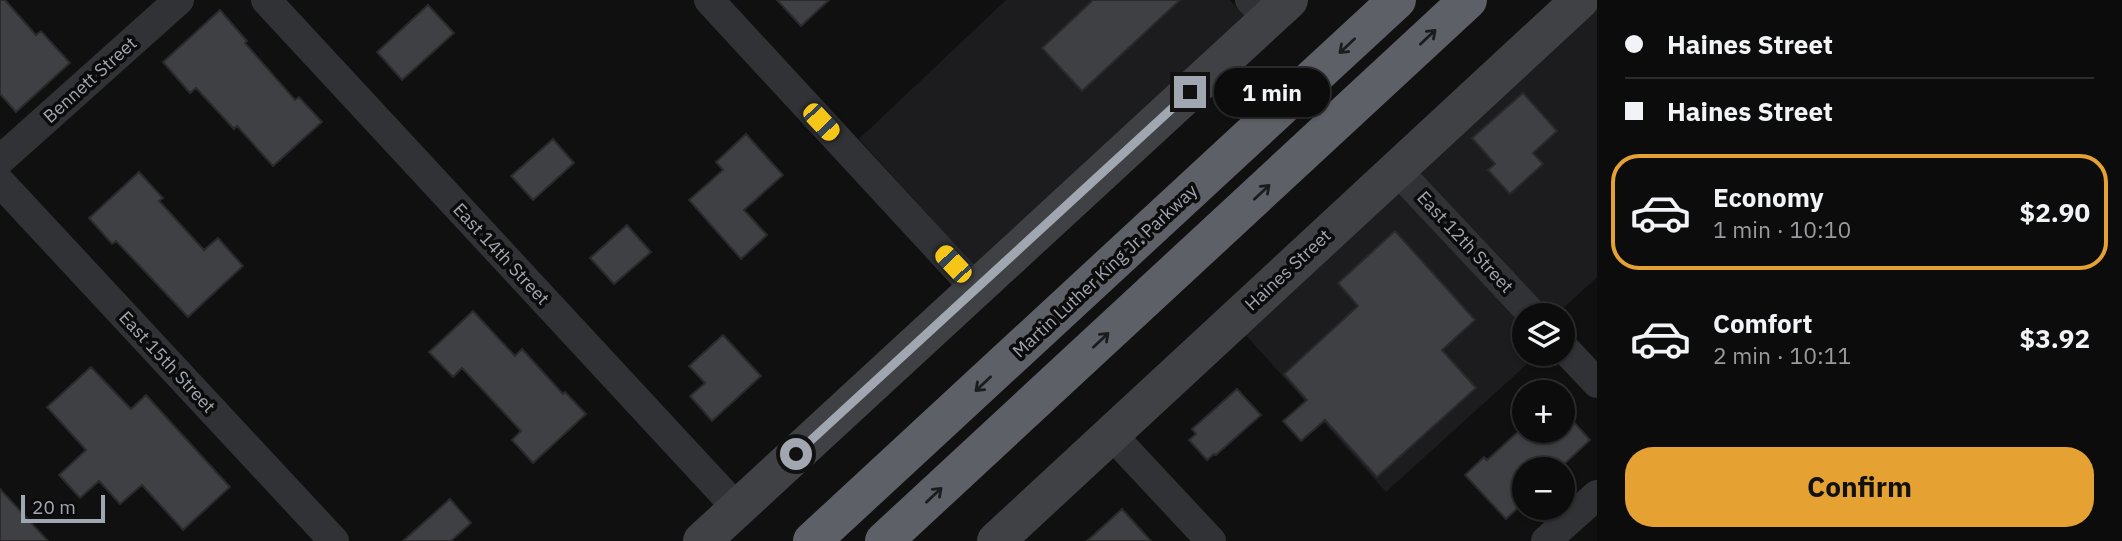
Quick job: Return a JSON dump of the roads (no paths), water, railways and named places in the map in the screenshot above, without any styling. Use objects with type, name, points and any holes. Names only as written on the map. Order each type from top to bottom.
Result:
[{"type":"highway","name":"Martin Luther King Jr. Parkway","points":[[812,541],[1397,0]]},
{"type":"highway","points":[[884,541],[1468,0]]},
{"type":"street","name":"Bennett Street","points":[[0,160],[179,0]]},
{"type":"street","name":"East 14th Street","points":[[266,0],[737,508]]},
{"type":"street","points":[[709,0],[976,289]]},
{"type":"street","name":"Haines Street","points":[[996,541],[1580,0]]},
{"type":"street","points":[[702,541],[976,289],[1269,7]]},
{"type":"street","name":"East 12th Street","points":[[1397,170],[1522,303]]},
{"type":"street","name":"East 15th Street","points":[[0,183],[334,541]]},
{"type":"street","points":[[1575,359],[1597,383]]},
{"type":"street","points":[[1111,434],[1211,541]]},
{"type":"street","points":[[1546,541],[1597,495]]}]
